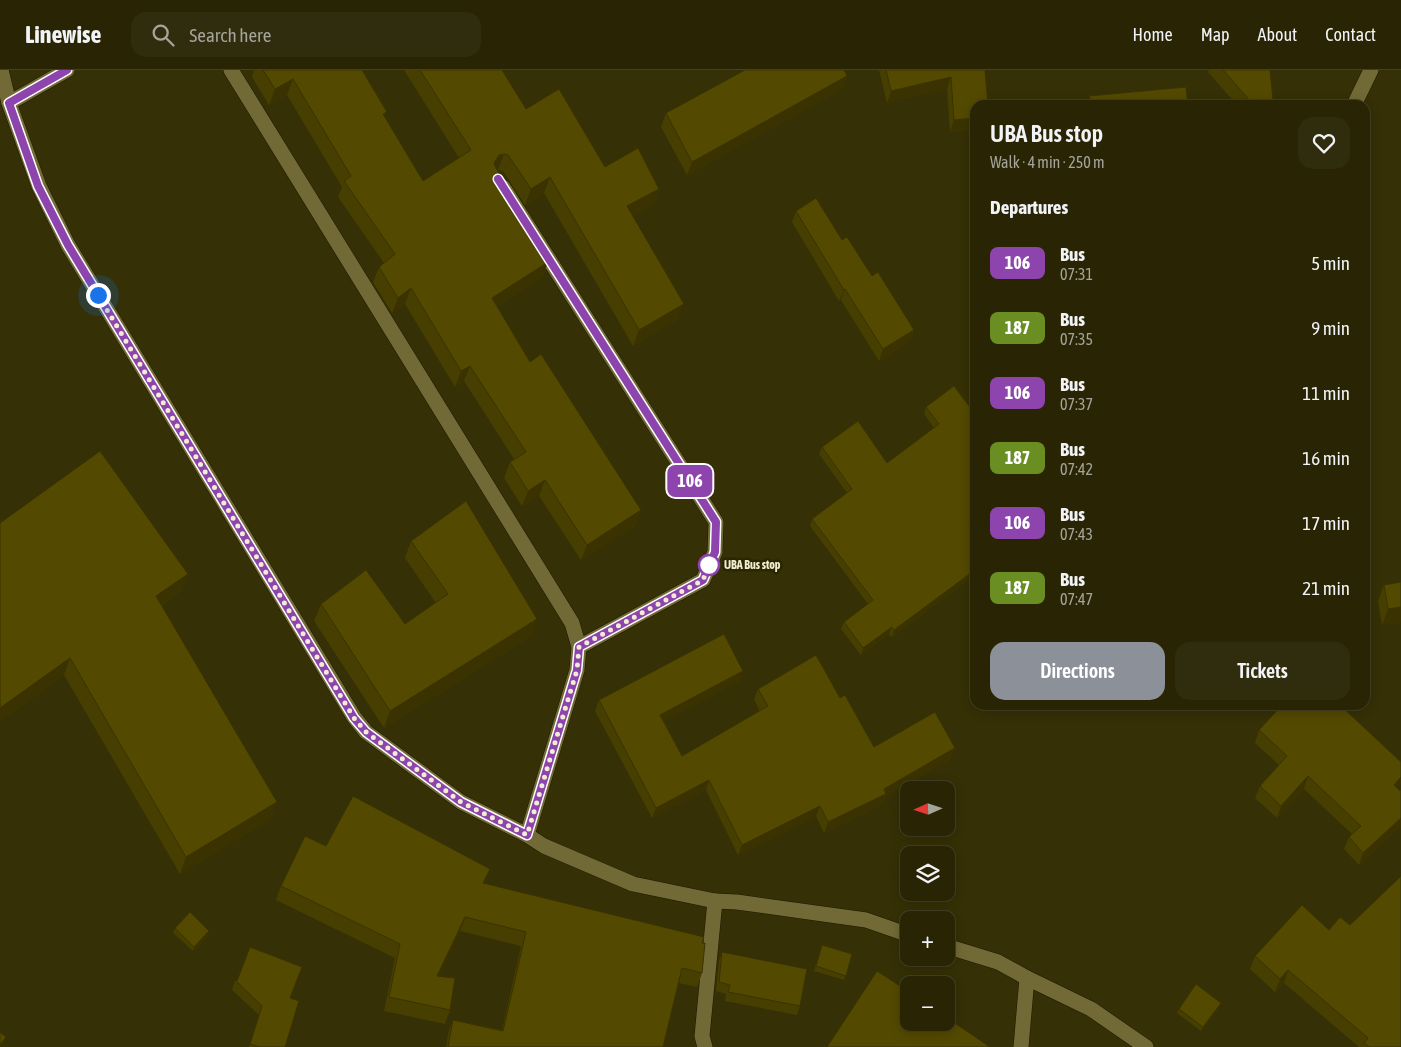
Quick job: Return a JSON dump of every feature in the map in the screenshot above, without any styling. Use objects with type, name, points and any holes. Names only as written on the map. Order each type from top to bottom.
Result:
[{"type":"street","points":[[1,70],[9,103],[38,186],[68,245],[354,718],[366,732],[461,802],[527,835],[544,846],[633,884],[715,901],[737,902],[866,920],[900,932]]},
{"type":"street","points":[[9,103],[67,70]]},
{"type":"street","points":[[231,70],[572,623],[579,647],[577,670],[527,835]]},
{"type":"street","points":[[1356,100],[1371,70]]},
{"type":"street","points":[[498,179],[716,522],[715,552],[703,580],[579,647]]},
{"type":"street","points":[[706,1047],[702,1036],[715,901]]},
{"type":"street","points":[[955,949],[998,962],[1091,1009],[1146,1047]]},
{"type":"street","points":[[1021,1047],[1027,978]]},
{"type":"building","points":[[263,70],[362,70],[387,112],[383,114],[423,181],[471,150],[420,70],[502,70],[526,109],[559,89],[605,167],[638,148],[659,189],[627,206],[684,304],[639,330],[550,177],[531,189],[508,155],[504,154],[499,155],[494,163],[496,168],[515,199],[510,202],[548,262],[492,298],[530,362],[541,354],[641,510],[587,545],[545,480],[528,491],[510,462],[526,452],[470,366],[461,371],[411,288],[398,298],[379,267],[395,254],[344,181],[351,176],[293,79],[275,89]]},
{"type":"building","points":[[745,70],[844,70],[847,76],[692,162],[666,113]]},
{"type":"building","points":[[886,70],[985,70],[988,100],[970,100],[970,118],[954,120],[951,77],[891,91]]},
{"type":"building","points":[[1223,70],[1270,70],[1273,100],[1249,100]]},
{"type":"building","points":[[1186,87],[1187,100],[1060,100],[1090,99],[1089,96]]},
{"type":"building","points":[[816,198],[842,240],[847,237],[872,276],[878,272],[914,330],[883,349],[844,290],[796,211]]},
{"type":"building","points":[[954,386],[970,407],[970,574],[894,630],[892,627],[863,648],[844,622],[873,600],[812,519],[852,489],[822,447],[858,421],[887,463],[939,424],[926,407]]},
{"type":"building","points":[[100,451],[188,574],[156,596],[277,802],[186,857],[70,658],[0,708],[0,523]]},
{"type":"building","points":[[466,501],[537,619],[390,711],[321,604],[366,570],[405,624],[448,594],[411,541]]},
{"type":"building","points":[[1401,582],[1401,607],[1388,609],[1384,585]]},
{"type":"building","points":[[724,634],[743,671],[660,715],[682,756],[768,706],[758,689],[816,655],[840,698],[845,695],[874,747],[935,712],[955,748],[884,789],[886,794],[828,822],[820,806],[742,845],[709,780],[656,808],[599,700]]},
{"type":"building","points":[[1277,710],[1345,710],[1401,762],[1401,777],[1394,785],[1400,791],[1401,789],[1401,818],[1363,853],[1349,837],[1361,826],[1308,776],[1281,806],[1260,786],[1287,756],[1259,730]]},
{"type":"building","points":[[353,796],[490,869],[483,883],[704,937],[702,943],[705,943],[702,973],[682,968],[663,1047],[448,1047],[453,1020],[503,1031],[526,932],[465,917],[437,976],[455,978],[450,1010],[389,997],[400,944],[281,886],[305,836],[326,846]]},
{"type":"building","points":[[1401,876],[1401,1047],[1369,1047],[1364,1043],[1368,1038],[1288,970],[1280,979],[1255,956],[1302,905],[1329,930],[1340,917],[1350,925]]},
{"type":"building","points":[[190,912],[209,931],[194,947],[175,928]]},
{"type":"building","points":[[822,945],[852,954],[846,976],[816,966]]},
{"type":"building","points":[[250,947],[302,967],[290,998],[299,1001],[285,1047],[260,1047],[250,1044],[262,1006],[235,980],[237,981]]},
{"type":"building","points":[[722,952],[807,969],[800,1006],[728,992],[730,985],[719,982]]},
{"type":"building","points":[[877,971],[900,986],[900,1031],[955,1031],[955,1023],[990,1047],[827,1047]]},
{"type":"building","points":[[1196,984],[1221,1003],[1203,1027],[1179,1009]]},
{"type":"building","points":[[0,1032],[6,1037],[0,1045]]},
{"type":"bus line","name":"106","points":[[67,70],[9,103],[38,186],[68,245],[354,718],[366,732],[461,802],[527,835],[577,670],[579,647],[703,580],[715,552],[716,522],[498,179]]},
{"type":"place","name":"UBA Bus stop","points":[[709,565]]},
{"type":"route","points":[[98,295],[354,718],[366,732],[461,802],[527,835],[577,670],[579,647],[703,580],[709,565]]}]
